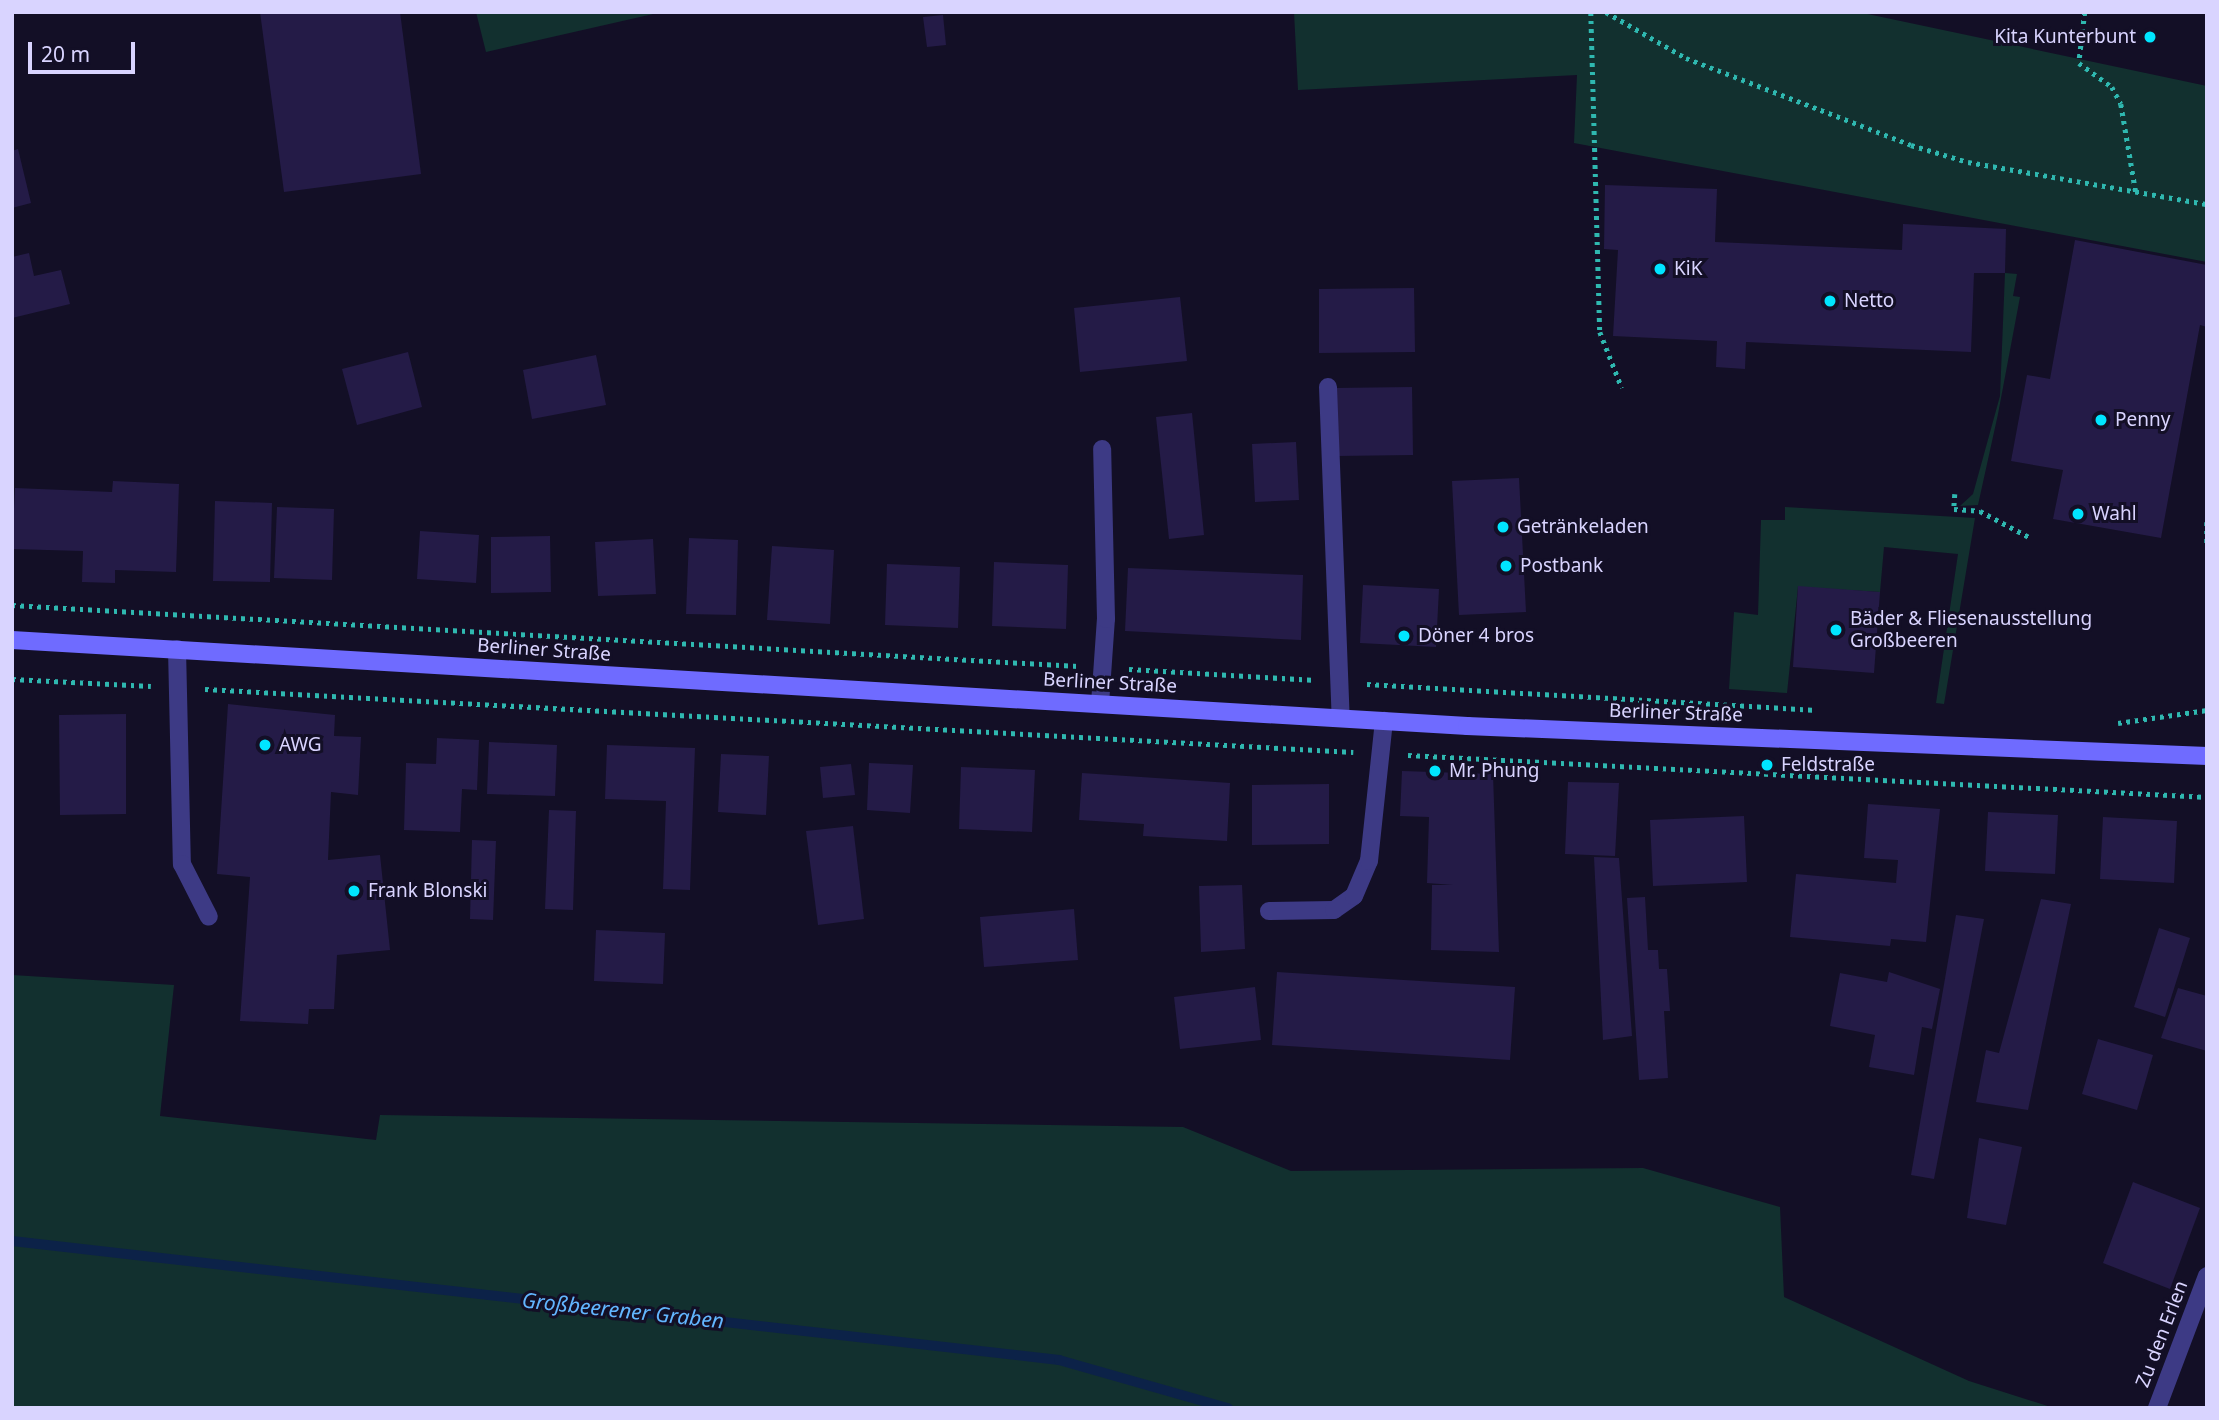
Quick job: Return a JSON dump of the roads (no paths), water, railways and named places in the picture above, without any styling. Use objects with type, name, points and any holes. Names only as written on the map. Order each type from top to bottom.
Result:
[{"type":"street","points":[[1328,387],[1341,718]]},
{"type":"street","points":[[1100,704],[1106,619],[1102,449]]},
{"type":"street","name":"Berliner Straße","points":[[12,639],[1384,721],[2207,756]]},
{"type":"street","points":[[177,649],[175,688],[182,864],[209,917]]},
{"type":"street","points":[[1269,911],[1334,910],[1354,896],[1369,861],[1384,721]]},
{"type":"street","name":"Zu den Erlen","points":[[2157,1408],[2207,1276]]},
{"type":"waterway","name":"Großbeerener Graben","points":[[12,1241],[1059,1360],[1228,1408]]},
{"type":"place","name":"Kita Kunterbunt","points":[[2150,37]]},
{"type":"place","name":"KiK","points":[[1660,269]]},
{"type":"place","name":"Netto","points":[[1830,301]]},
{"type":"place","name":"Penny","points":[[2101,420]]},
{"type":"place","name":"Wahl","points":[[2078,514]]},
{"type":"place","name":"Getränkeladen","points":[[1503,527]]},
{"type":"place","name":"Postbank","points":[[1506,566]]},
{"type":"place","name":"Bäder & Fliesenausstellung Großbeeren","points":[[1836,630]]},
{"type":"place","name":"Döner 4 bros","points":[[1404,636]]},
{"type":"place","name":"AWG","points":[[265,745]]},
{"type":"place","name":"Feldstraße","points":[[1767,765]]},
{"type":"place","name":"Mr. Phung","points":[[1435,771]]},
{"type":"place","name":"Frank Blonski","points":[[354,891]]}]
